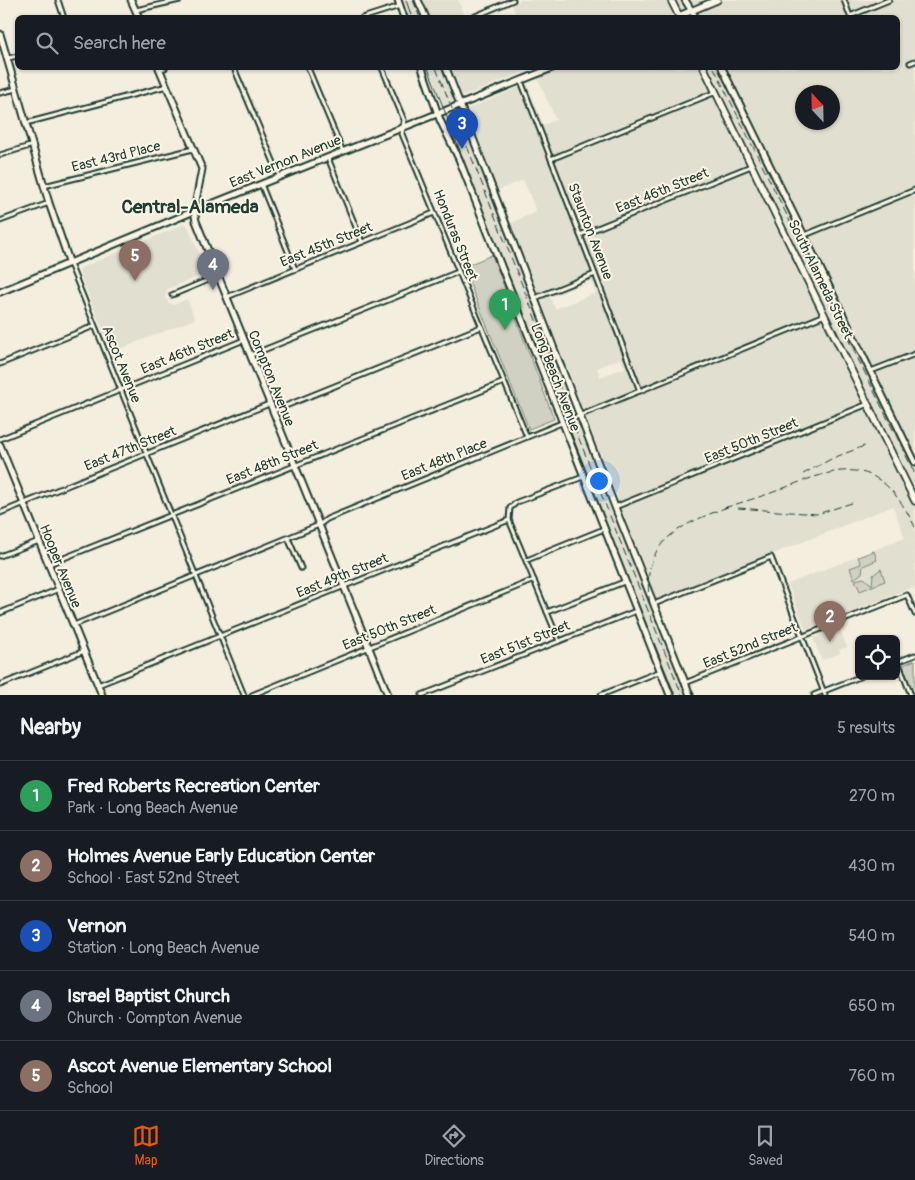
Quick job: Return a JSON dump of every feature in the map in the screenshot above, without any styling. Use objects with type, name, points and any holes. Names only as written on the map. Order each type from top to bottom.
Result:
[{"type":"main road","points":[[671,0],[677,15]]},
{"type":"main road","points":[[682,15],[717,0]]},
{"type":"main road","name":"South Alameda Street","points":[[705,70],[915,500]]},
{"type":"street","points":[[58,0],[63,15]]},
{"type":"street","points":[[131,0],[138,15]]},
{"type":"street","points":[[136,10],[180,0]]},
{"type":"street","points":[[418,0],[425,15]]},
{"type":"street","points":[[478,15],[514,0]]},
{"type":"street","points":[[685,0],[694,15]]},
{"type":"street","points":[[844,0],[850,15]]},
{"type":"street","points":[[852,15],[890,0]]},
{"type":"street","points":[[369,15],[399,3],[403,15]]},
{"type":"street","name":"Ascot Avenue","points":[[0,34],[49,203],[70,264],[244,695]]},
{"type":"street","points":[[7,58],[15,57]]},
{"type":"street","points":[[910,63],[915,61]]},
{"type":"street","name":"Compton Avenue","points":[[162,70],[202,173],[194,211],[196,222],[388,695]]},
{"type":"street","points":[[235,70],[280,177]]},
{"type":"street","points":[[309,70],[343,152]]},
{"type":"street","name":"Honduras Street","points":[[383,70],[404,120],[402,134],[527,437]]},
{"type":"street","name":"Long Beach Avenue","points":[[423,70],[438,114],[459,159],[670,695]]},
{"type":"street","name":"Long Beach Avenue","points":[[447,70],[615,507],[690,695]]},
{"type":"street","name":"East Vernon Avenue","points":[[0,292],[194,211],[547,70]]},
{"type":"street","name":"South Alameda Street","points":[[723,70],[915,462]]},
{"type":"street","name":"Staunton Avenue","points":[[520,80],[640,391]]},
{"type":"street","points":[[26,123],[167,86]]},
{"type":"street","points":[[0,93],[16,89]]},
{"type":"street","points":[[551,159],[716,92]]},
{"type":"street","points":[[0,155],[33,144]]},
{"type":"street","name":"East 43rd Place","points":[[44,186],[193,149]]},
{"type":"street","points":[[328,158],[362,242]]},
{"type":"street","name":"East 46th Street","points":[[580,235],[752,166]]},
{"type":"street","points":[[261,184],[295,269]]},
{"type":"street","points":[[805,235],[915,190]]},
{"type":"street","points":[[0,222],[49,203]]},
{"type":"street","name":"East 45th Street","points":[[226,297],[434,213]]},
{"type":"street","name":"East 46th Street","points":[[250,355],[458,272]]},
{"type":"street","points":[[535,298],[595,274]]},
{"type":"street","points":[[172,295],[218,276]]},
{"type":"street","name":"East 48th Place","points":[[73,625],[319,525],[327,518],[825,315]]},
{"type":"street","points":[[0,364],[94,326]]},
{"type":"street","points":[[272,411],[481,327]]},
{"type":"street","name":"East 46th Street","points":[[0,439],[244,340]]},
{"type":"street","points":[[871,372],[915,354]]},
{"type":"street","name":"East 48th Street","points":[[48,564],[294,464],[504,382]]},
{"type":"street","name":"East 47th Street","points":[[0,514],[269,404]]},
{"type":"street","name":"East 50th Street","points":[[615,507],[868,404]]},
{"type":"street","name":"Hooper Avenue","points":[[0,445],[102,695]]},
{"type":"street","points":[[559,641],[509,520],[510,508],[517,502],[584,477]]},
{"type":"street","name":"East 49th Street","points":[[98,685],[509,520]]},
{"type":"street","points":[[526,560],[604,529]]},
{"type":"street","points":[[288,538],[301,568]]},
{"type":"street","points":[[0,556],[39,540]]},
{"type":"street","points":[[654,604],[770,556],[824,693]]},
{"type":"street","name":"East 50th Street","points":[[252,695],[534,580]]},
{"type":"street","points":[[547,612],[624,582]]},
{"type":"street","points":[[0,613],[59,589]]},
{"type":"street","name":"East 52nd Street","points":[[686,683],[907,595],[915,614]]},
{"type":"street","name":"East 51st Street","points":[[422,695],[636,610]]},
{"type":"street","points":[[0,685],[84,651]]},
{"type":"street","points":[[900,661],[915,655]]},
{"type":"street","points":[[900,669],[911,695]]},
{"type":"street","points":[[601,695],[661,671]]},
{"type":"street","points":[[814,695],[824,693],[855,679]]},
{"type":"shaded area","points":[[402,0],[416,0],[421,15],[407,15]]},
{"type":"shaded area","points":[[423,0],[458,0],[463,14],[460,15],[429,15]]},
{"type":"shaded area","points":[[519,0],[915,0],[915,591],[913,587],[806,630],[788,584],[905,538],[893,506],[657,600],[511,223],[536,212],[529,193],[523,180],[498,190],[468,109],[527,84],[543,125],[556,120],[534,70],[900,70],[900,15],[516,15],[512,5],[519,2]],"holes":[[[591,281],[596,293],[555,309],[550,297]],[[621,358],[625,368],[600,377],[597,368]]]},
{"type":"shaded area","points":[[429,70],[443,70],[550,349],[687,695],[675,695]]},
{"type":"shaded area","points":[[450,70],[528,70],[464,96],[460,95]]},
{"type":"shaded area","points":[[185,224],[188,226],[207,273],[167,289],[165,298],[174,305],[187,299],[195,319],[112,352],[79,272],[81,268]]},
{"type":"shaded area","points":[[492,255],[554,419],[529,429],[463,267]]},
{"type":"shaded area","points":[[874,551],[877,560],[863,566],[862,573],[854,579],[850,568],[861,564],[858,557]]},
{"type":"shaded area","points":[[881,569],[885,581],[860,591],[855,580],[864,578],[872,585],[873,575]]},
{"type":"shaded area","points":[[839,628],[847,647],[839,650],[841,653],[822,660],[813,638]]},
{"type":"shaded area","points":[[915,660],[915,691],[913,692],[903,665]]},
{"type":"tram line","points":[[406,0],[411,15]]},
{"type":"tram line","points":[[429,70],[565,422],[675,695]]},
{"type":"railway","points":[[413,0],[419,15]]},
{"type":"railway","points":[[437,70],[538,325],[571,419],[682,695]]},
{"type":"railway","points":[[715,70],[915,474]]},
{"type":"railway","points":[[803,474],[833,458],[867,445]]},
{"type":"railway","points":[[724,508],[823,475],[841,471],[858,471],[873,476],[888,487],[901,503],[915,527]]},
{"type":"railway","points":[[738,508],[817,514],[855,502]]},
{"type":"railway","points":[[650,604],[648,582],[651,564],[658,550],[680,528],[730,506]]},
{"type":"place","name":"Vernon","points":[[462,149]]},
{"type":"place","name":"Ascot Avenue Elementary School","points":[[135,281]]},
{"type":"place","name":"Israel Baptist Church","points":[[213,290]]},
{"type":"place","name":"Fred Roberts Recreation Center","points":[[505,330]]},
{"type":"place","name":"Holmes Avenue Early Education Center","points":[[830,642]]},
{"type":"district","name":"Central-Alameda","points":[[190,206]]}]
